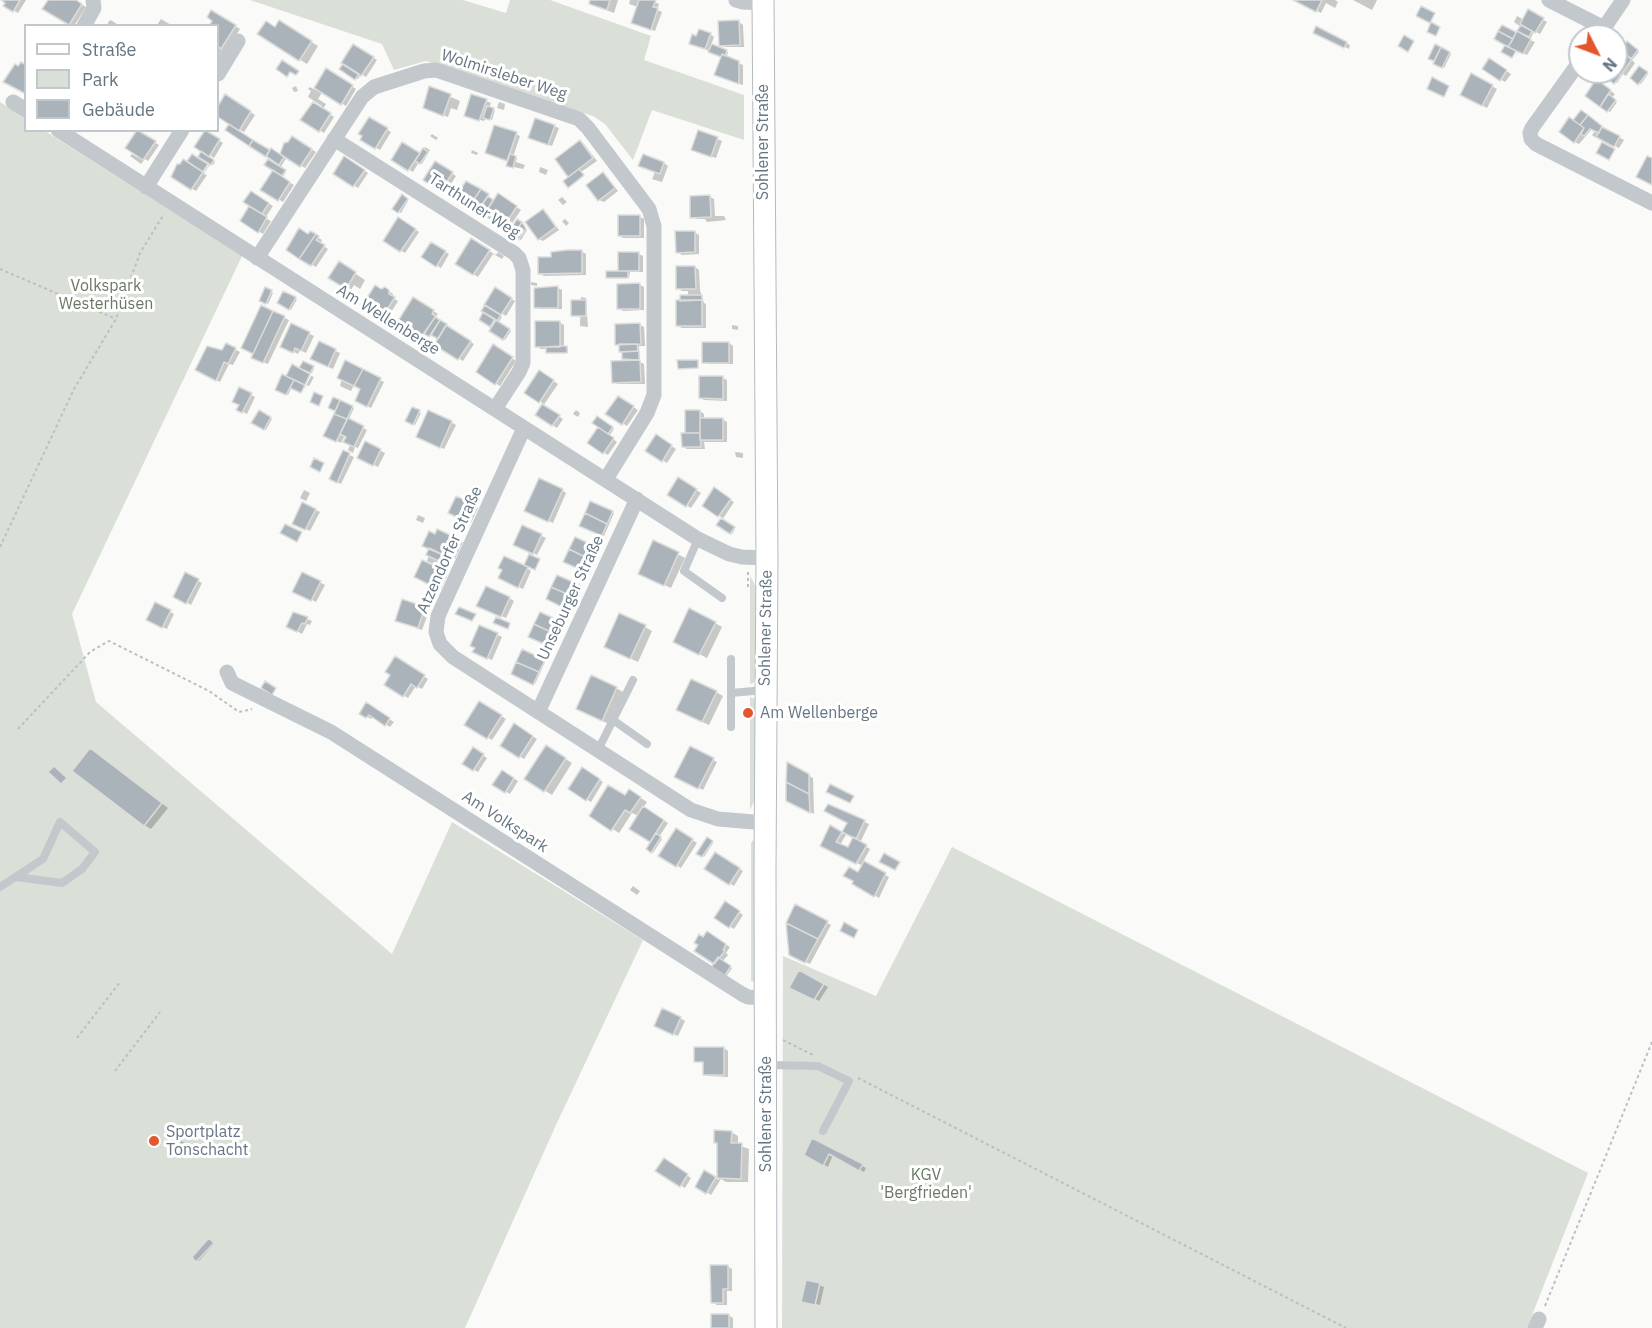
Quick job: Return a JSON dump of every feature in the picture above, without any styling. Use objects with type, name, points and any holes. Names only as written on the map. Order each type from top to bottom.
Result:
[{"type":"street","points":[[85,24],[94,8],[93,0]]},
{"type":"street","points":[[735,0],[763,2]]},
{"type":"street","points":[[1549,0],[1588,24]]},
{"type":"street","points":[[1606,24],[1623,0]]},
{"type":"street","name":"Sohlener Straße","points":[[763,2],[767,558],[766,1328]]},
{"type":"street","points":[[219,72],[238,41]]},
{"type":"street","name":"Wolmirsleber Weg","points":[[257,258],[334,138],[368,91],[376,86],[429,70],[572,116],[588,128],[649,208],[654,226],[654,395],[647,413],[606,479]]},
{"type":"street","points":[[1568,78],[1532,128],[1531,140],[1652,203]]},
{"type":"street","name":"Am Wellenberge","points":[[61,132],[698,539],[729,554],[767,558]]},
{"type":"street","points":[[146,187],[181,132]]},
{"type":"street","name":"Tarthuner Weg","points":[[334,138],[519,258],[523,270],[523,361],[519,372],[495,409]]},
{"type":"street","name":"Atzendorfer Straße","points":[[524,428],[438,616],[436,632],[440,644],[450,655],[696,813],[736,822],[766,823]]},
{"type":"street","name":"Unseburger Straße","points":[[538,712],[637,499]]},
{"type":"street","name":"Am Volkspark","points":[[227,672],[231,683],[331,732],[739,992],[748,997],[766,998]]},
{"type":"lane","points":[[698,539],[684,572],[722,598]]},
{"type":"lane","points":[[731,659],[731,727]]},
{"type":"lane","points":[[598,750],[633,680]]},
{"type":"lane","points":[[731,693],[766,690]]},
{"type":"lane","points":[[613,720],[647,744]]},
{"type":"lane","points":[[0,887],[43,859],[60,822],[95,852],[82,869],[62,883],[16,877]]},
{"type":"lane","points":[[766,1065],[818,1066],[849,1081],[823,1131]]},
{"type":"path","points":[[0,547],[74,389],[116,319],[140,253],[172,203]]},
{"type":"path","points":[[0,269],[116,319]]},
{"type":"path","points":[[18,729],[90,652],[109,641],[209,692],[239,712],[275,704]]},
{"type":"path","points":[[77,1038],[120,982]]},
{"type":"path","points":[[115,1071],[160,1012]]},
{"type":"path","points":[[766,1040],[785,1041],[817,1057]]},
{"type":"path","points":[[1537,1324],[1652,1042]]},
{"type":"path","points":[[849,1073],[1346,1328]]},
{"type":"green space","points":[[250,0],[463,0],[506,13],[510,0],[550,0],[651,36],[644,60],[744,95],[744,140],[652,110],[633,160],[605,124],[593,116],[426,61],[394,70],[382,44]]},
{"type":"green space","name":"Volkspark Westerhüsen","points":[[0,102],[24,117],[24,132],[47,132],[242,256],[72,614],[96,702],[392,954],[452,822],[643,940],[556,1125],[465,1328],[0,1328]]},
{"type":"green space","points":[[750,576],[758,590],[758,681],[750,684]]},
{"type":"green space","points":[[750,697],[758,700],[755,799],[750,810]]},
{"type":"green space","points":[[753,840],[756,844],[756,982],[751,981],[751,843]]},
{"type":"green space","name":"KGV 'Bergfrieden'","points":[[952,847],[1588,1173],[1527,1328],[782,1328],[783,956],[876,996]]},
{"type":"building","points":[[1,0],[20,0],[13,12],[3,6],[5,3]]},
{"type":"building","points":[[48,0],[76,0],[82,4],[70,24],[42,9]]},
{"type":"building","points":[[590,0],[610,0],[607,10],[589,4]]},
{"type":"building","points":[[639,0],[656,0],[653,7],[658,8],[651,30],[631,23]]},
{"type":"building","points":[[1293,0],[1322,0],[1316,12]]},
{"type":"building","points":[[1421,6],[1435,13],[1430,23],[1416,16]]},
{"type":"building","points":[[1528,9],[1544,18],[1535,33],[1520,24]]},
{"type":"building","points":[[211,10],[236,25],[221,49],[219,47],[219,24],[210,24],[212,21],[207,17]]},
{"type":"building","points":[[279,20],[312,41],[299,61],[257,34],[266,21],[275,27]]},
{"type":"building","points":[[739,20],[740,45],[719,46],[718,21]]},
{"type":"building","points":[[1431,22],[1440,27],[1436,36],[1427,32]]},
{"type":"building","points":[[1502,25],[1516,32],[1513,39],[1498,31]]},
{"type":"building","points":[[1521,25],[1532,31],[1529,37],[1517,31]]},
{"type":"building","points":[[1316,26],[1347,42],[1344,48],[1313,33]]},
{"type":"building","points":[[699,29],[711,33],[705,49],[689,44],[692,34],[696,36]]},
{"type":"building","points":[[1498,31],[1513,39],[1508,47],[1494,39]]},
{"type":"building","points":[[1517,31],[1531,39],[1523,54],[1508,47]]},
{"type":"building","points":[[1404,35],[1414,41],[1408,52],[1398,46]]},
{"type":"building","points":[[1628,42],[1638,50],[1631,59],[1628,57]]},
{"type":"building","points":[[353,44],[374,57],[361,76],[341,63]]},
{"type":"building","points":[[712,44],[727,50],[725,56],[722,54],[721,57],[708,52]]},
{"type":"building","points":[[1435,44],[1441,47],[1434,61],[1428,59]]},
{"type":"building","points":[[1505,45],[1516,51],[1512,58],[1501,52]]},
{"type":"building","points":[[1441,47],[1450,52],[1442,68],[1433,64]]},
{"type":"building","points":[[722,54],[739,61],[739,84],[714,75]]},
{"type":"building","points":[[1489,58],[1507,70],[1500,81],[1482,69]]},
{"type":"building","points":[[282,60],[299,71],[296,75],[290,72],[287,77],[276,69]]},
{"type":"building","points":[[21,62],[24,64],[24,93],[3,82],[15,64],[18,66]]},
{"type":"building","points":[[343,64],[359,74],[355,80],[339,69]]},
{"type":"building","points":[[1639,66],[1648,72],[1638,85],[1630,78]]},
{"type":"building","points":[[326,68],[353,85],[341,105],[314,88]]},
{"type":"building","points":[[1471,73],[1493,85],[1482,106],[1460,95]]},
{"type":"building","points":[[1432,77],[1449,86],[1444,97],[1427,89]]},
{"type":"building","points":[[1593,84],[1603,84],[1611,90],[1600,107],[1585,96]]},
{"type":"building","points":[[429,86],[451,94],[443,116],[423,108]]},
{"type":"building","points":[[225,94],[251,111],[239,131],[219,118],[219,104]]},
{"type":"building","points":[[471,94],[487,99],[479,121],[464,116]]},
{"type":"building","points":[[1608,94],[1616,100],[1607,112],[1600,107]]},
{"type":"building","points":[[313,102],[331,113],[319,132],[300,120]]},
{"type":"building","points":[[487,106],[494,108],[490,120],[483,118]]},
{"type":"building","points":[[1581,110],[1588,115],[1580,125],[1573,120]]},
{"type":"building","points":[[1588,115],[1602,126],[1599,133],[1590,129],[1584,136],[1581,134],[1584,128],[1580,125]]},
{"type":"building","points":[[369,117],[388,128],[375,149],[360,140],[362,136],[358,134]]},
{"type":"building","points":[[1569,117],[1584,128],[1574,143],[1559,132]]},
{"type":"building","points":[[535,118],[555,125],[548,145],[528,138]]},
{"type":"building","points":[[229,124],[253,140],[249,146],[225,130]]},
{"type":"building","points":[[494,125],[517,132],[507,161],[485,153]]},
{"type":"building","points":[[1602,127],[1620,136],[1614,147],[1596,137]]},
{"type":"building","points":[[698,130],[718,137],[711,157],[691,150]]},
{"type":"building","points":[[136,132],[140,132],[156,141],[143,160],[125,148]]},
{"type":"building","points":[[204,132],[208,132],[220,139],[209,157],[194,147]]},
{"type":"building","points":[[292,136],[312,149],[300,167],[280,154],[284,143],[288,142]]},
{"type":"building","points":[[253,140],[270,150],[266,157],[249,146]]},
{"type":"building","points":[[580,140],[593,158],[568,177],[555,159]]},
{"type":"building","points":[[402,142],[420,153],[408,171],[391,160]]},
{"type":"building","points":[[1602,142],[1615,149],[1609,160],[1596,153]]},
{"type":"building","points":[[271,148],[284,157],[279,165],[266,156]]},
{"type":"building","points":[[423,148],[428,152],[420,164],[415,161]]},
{"type":"building","points":[[201,151],[214,160],[211,165],[198,157]]},
{"type":"building","points":[[192,154],[208,164],[203,172],[187,161]]},
{"type":"building","points":[[510,154],[516,156],[513,168],[506,166]]},
{"type":"building","points":[[643,154],[664,162],[660,174],[638,166]]},
{"type":"building","points":[[344,156],[365,170],[353,187],[333,174]]},
{"type":"building","points":[[1647,156],[1652,158],[1652,185],[1636,177]]},
{"type":"building","points":[[183,159],[203,172],[191,190],[171,177],[177,164],[180,164]]},
{"type":"building","points":[[268,159],[286,170],[282,176],[264,165]]},
{"type":"building","points":[[435,161],[453,172],[440,192],[423,180]]},
{"type":"building","points":[[579,169],[584,175],[568,188],[563,181]]},
{"type":"building","points":[[273,170],[290,182],[278,201],[260,190]]},
{"type":"building","points":[[603,172],[615,188],[598,201],[586,185]]},
{"type":"building","points":[[466,181],[481,189],[468,208],[454,199]]},
{"type":"building","points":[[481,189],[489,194],[477,212],[469,207]]},
{"type":"building","points":[[251,191],[269,203],[262,214],[243,202]]},
{"type":"building","points":[[498,193],[517,206],[503,228],[484,215]]},
{"type":"building","points":[[402,194],[408,199],[398,213],[392,209]]},
{"type":"building","points":[[710,195],[711,217],[690,218],[690,196]]},
{"type":"building","points":[[488,196],[493,200],[484,215],[478,211]]},
{"type":"building","points":[[249,206],[267,217],[258,233],[240,221]]},
{"type":"building","points":[[543,209],[556,227],[538,240],[525,222]]},
{"type":"building","points":[[618,215],[640,215],[640,236],[618,236]]},
{"type":"building","points":[[398,217],[416,229],[400,252],[383,241]]},
{"type":"building","points":[[517,219],[522,222],[513,236],[508,233]]},
{"type":"building","points":[[522,222],[526,229],[518,240],[513,236]]},
{"type":"building","points":[[299,228],[308,234],[310,231],[316,234],[299,259],[286,250]]},
{"type":"building","points":[[675,231],[695,231],[695,252],[676,253]]},
{"type":"building","points":[[316,234],[319,236],[316,240],[325,245],[311,266],[299,259]]},
{"type":"building","points":[[471,238],[490,250],[473,275],[455,264]]},
{"type":"building","points":[[431,242],[446,251],[436,267],[421,257]]},
{"type":"building","points":[[582,250],[582,273],[538,274],[538,257],[551,257],[551,252]]},
{"type":"building","points":[[618,252],[639,252],[639,271],[618,271]]},
{"type":"building","points":[[339,261],[356,272],[346,289],[328,278]]},
{"type":"building","points":[[676,266],[695,266],[696,289],[676,289]]},
{"type":"building","points":[[606,271],[628,271],[628,278],[606,278]]},
{"type":"building","points":[[640,283],[640,309],[617,309],[617,284]]},
{"type":"building","points":[[375,285],[381,289],[385,287],[389,290],[389,294],[395,297],[385,313],[365,301]]},
{"type":"building","points":[[558,286],[558,308],[534,308],[534,288]]},
{"type":"building","points":[[265,287],[272,290],[266,304],[259,301]]},
{"type":"building","points":[[495,287],[512,298],[501,315],[484,305]]},
{"type":"building","points":[[283,291],[296,297],[289,310],[277,303]]},
{"type":"building","points":[[680,295],[702,295],[702,300],[680,301]]},
{"type":"building","points":[[413,297],[434,310],[432,314],[436,316],[422,336],[398,321]]},
{"type":"building","points":[[571,300],[586,300],[586,316],[571,316]]},
{"type":"building","points":[[676,300],[702,300],[702,326],[676,326]]},
{"type":"building","points":[[261,305],[273,311],[253,354],[241,348]]},
{"type":"building","points":[[485,305],[501,315],[497,321],[481,311]]},
{"type":"building","points":[[273,311],[285,316],[263,363],[251,358]]},
{"type":"building","points":[[483,312],[495,319],[490,327],[479,320]]},
{"type":"building","points":[[435,317],[440,320],[429,337],[424,334]]},
{"type":"building","points":[[440,320],[447,324],[438,339],[431,335]]},
{"type":"building","points":[[496,320],[510,329],[503,340],[489,331]]},
{"type":"building","points":[[535,321],[560,321],[560,347],[535,347]]},
{"type":"building","points":[[291,323],[310,332],[301,351],[295,348],[293,353],[280,347]]},
{"type":"building","points":[[640,323],[641,344],[615,345],[615,324]]},
{"type":"building","points":[[446,325],[471,341],[458,360],[434,345]]},
{"type":"building","points":[[319,341],[336,349],[328,367],[310,359]]},
{"type":"building","points":[[702,342],[729,342],[729,363],[702,363]]},
{"type":"building","points":[[226,343],[236,348],[228,364],[224,362],[216,381],[195,370],[207,346],[222,350]]},
{"type":"building","points":[[493,344],[513,357],[495,385],[476,372]]},
{"type":"building","points":[[619,344],[637,344],[638,351],[619,352]]},
{"type":"building","points":[[567,346],[567,353],[546,353],[546,347]]},
{"type":"building","points":[[639,351],[639,360],[622,359],[622,352]]},
{"type":"building","points":[[345,360],[363,369],[354,386],[337,378]]},
{"type":"building","points":[[640,360],[641,382],[612,383],[611,361]]},
{"type":"building","points":[[677,360],[698,360],[698,368],[678,369]]},
{"type":"building","points":[[303,361],[314,366],[310,373],[299,368]]},
{"type":"building","points":[[292,364],[310,374],[305,385],[286,376]]},
{"type":"building","points":[[363,369],[381,378],[367,407],[355,401],[360,389],[354,386]]},
{"type":"building","points":[[539,370],[554,380],[539,403],[524,393]]},
{"type":"building","points":[[282,374],[294,380],[286,395],[275,390]]},
{"type":"building","points":[[699,376],[723,376],[723,399],[699,398]]},
{"type":"building","points":[[294,380],[305,385],[301,393],[290,388]]},
{"type":"building","points":[[239,387],[252,393],[242,413],[236,410],[239,405],[232,402]]},
{"type":"building","points":[[314,392],[323,396],[319,406],[310,402]]},
{"type":"building","points":[[618,396],[634,406],[622,425],[605,414]]},
{"type":"building","points":[[333,397],[340,400],[335,411],[328,408]]},
{"type":"building","points":[[340,400],[353,406],[347,419],[334,414]]},
{"type":"building","points":[[542,404],[560,415],[552,426],[535,415]]},
{"type":"building","points":[[412,407],[420,410],[413,425],[405,421]]},
{"type":"building","points":[[259,410],[271,417],[264,430],[251,423]]},
{"type":"building","points":[[428,410],[452,421],[440,448],[416,437]]},
{"type":"building","points":[[685,410],[700,410],[700,433],[685,433]]},
{"type":"building","points":[[334,414],[347,419],[336,442],[323,436]]},
{"type":"building","points":[[597,416],[613,427],[608,434],[592,423]]},
{"type":"building","points":[[348,418],[364,426],[354,447],[343,442],[346,437],[340,434]]},
{"type":"building","points":[[700,418],[723,418],[723,440],[700,440]]},
{"type":"building","points":[[598,427],[614,438],[603,454],[587,443]]},
{"type":"building","points":[[681,433],[700,433],[701,447],[682,447]]},
{"type":"building","points":[[656,434],[672,445],[662,462],[645,451]]},
{"type":"building","points":[[365,441],[381,449],[373,466],[357,458]]},
{"type":"building","points":[[343,450],[350,453],[337,483],[329,479]]},
{"type":"building","points":[[314,458],[324,463],[320,472],[310,467]]},
{"type":"building","points":[[678,477],[697,489],[686,507],[667,495]]},
{"type":"building","points":[[539,478],[563,489],[548,522],[524,511]]},
{"type":"building","points":[[714,487],[731,499],[718,517],[702,506]]},
{"type":"building","points":[[456,496],[474,504],[467,522],[448,513]]},
{"type":"building","points":[[590,501],[613,511],[607,524],[585,513]]},
{"type":"building","points":[[302,502],[316,509],[305,530],[292,524]]},
{"type":"building","points":[[585,513],[607,524],[602,536],[579,526]]},
{"type":"building","points":[[721,518],[735,527],[730,534],[716,525]]},
{"type":"building","points":[[285,524],[302,532],[297,542],[280,533]]},
{"type":"building","points":[[522,525],[542,534],[533,554],[513,545]]},
{"type":"building","points":[[437,529],[459,539],[450,558],[422,546],[429,531],[435,534]]},
{"type":"building","points":[[575,537],[597,547],[591,560],[569,549]]},
{"type":"building","points":[[653,540],[679,552],[664,586],[638,574]]},
{"type":"building","points":[[429,548],[444,555],[441,562],[426,555]]},
{"type":"building","points":[[569,549],[591,560],[586,572],[563,562]]},
{"type":"building","points":[[529,554],[540,559],[535,570],[524,565]]},
{"type":"building","points":[[504,556],[528,567],[518,588],[498,578],[502,570],[498,568]]},
{"type":"building","points":[[422,560],[444,570],[436,588],[414,577]]},
{"type":"building","points":[[185,572],[199,579],[186,604],[173,597]]},
{"type":"building","points":[[302,572],[321,581],[311,601],[292,592]]},
{"type":"building","points":[[557,575],[580,585],[574,597],[551,587]]},
{"type":"building","points":[[486,586],[510,597],[501,617],[476,606]]},
{"type":"building","points":[[551,587],[574,597],[568,610],[546,599]]},
{"type":"building","points":[[402,599],[425,607],[418,628],[395,621]]},
{"type":"building","points":[[155,602],[171,610],[162,628],[146,620]]},
{"type":"building","points":[[459,607],[476,614],[472,621],[455,614]]},
{"type":"building","points":[[689,608],[716,622],[699,655],[673,642]]},
{"type":"building","points":[[293,612],[308,617],[297,632],[286,627]]},
{"type":"building","points":[[540,612],[562,622],[557,635],[534,624]]},
{"type":"building","points":[[619,613],[646,625],[630,659],[604,647]]},
{"type":"building","points":[[496,617],[510,623],[508,629],[493,623]]},
{"type":"building","points":[[534,624],[557,635],[551,647],[528,637]]},
{"type":"building","points":[[479,625],[498,633],[487,659],[472,652],[475,648],[470,646]]},
{"type":"building","points":[[522,649],[545,660],[539,672],[516,662]]},
{"type":"building","points":[[395,656],[425,675],[417,688],[411,684],[403,697],[384,685],[390,675],[385,672]]},
{"type":"building","points":[[516,662],[539,672],[533,685],[511,674]]},
{"type":"building","points":[[591,675],[617,687],[602,721],[576,709]]},
{"type":"building","points":[[691,679],[717,691],[702,722],[676,710]]},
{"type":"building","points":[[265,681],[276,688],[272,695],[261,688]]},
{"type":"building","points":[[479,701],[502,715],[487,739],[464,725]]},
{"type":"building","points":[[366,702],[390,718],[385,726],[369,715],[366,718],[359,714]]},
{"type":"building","points":[[514,723],[533,736],[519,758],[500,746]]},
{"type":"building","points":[[546,745],[566,758],[544,792],[524,779]]},
{"type":"building","points":[[690,746],[714,758],[698,789],[674,777]]},
{"type":"building","points":[[473,747],[484,754],[473,771],[462,764]]},
{"type":"building","points":[[90,748],[162,803],[144,826],[72,771]]},
{"type":"building","points":[[787,762],[809,774],[809,794],[786,782]]},
{"type":"building","points":[[54,766],[67,778],[61,784],[48,772]]},
{"type":"building","points":[[582,767],[600,779],[586,801],[568,789]]},
{"type":"building","points":[[502,770],[514,778],[505,793],[492,785]]},
{"type":"building","points":[[786,782],[809,794],[810,813],[786,801]]},
{"type":"building","points":[[830,784],[854,796],[850,803],[826,792]]},
{"type":"building","points":[[608,785],[625,795],[629,789],[641,797],[630,813],[625,810],[611,831],[589,816]]},
{"type":"building","points":[[828,804],[865,820],[856,839],[842,832],[847,823],[824,811]]},
{"type":"building","points":[[643,806],[664,820],[650,842],[629,829]]},
{"type":"building","points":[[830,825],[842,832],[836,842],[848,847],[853,837],[867,845],[856,864],[820,846]]},
{"type":"building","points":[[676,828],[693,839],[676,867],[658,856]]},
{"type":"building","points":[[656,833],[661,837],[651,853],[646,849]]},
{"type":"building","points":[[707,837],[713,841],[702,857],[696,854]]},
{"type":"building","points":[[715,852],[740,868],[729,885],[704,869]]},
{"type":"building","points":[[884,853],[900,862],[895,870],[879,862]]},
{"type":"building","points":[[864,861],[886,873],[874,897],[843,876],[849,867],[858,872]]},
{"type":"building","points":[[725,901],[740,911],[729,928],[714,918]]},
{"type":"building","points":[[795,904],[828,921],[818,939],[786,923]]},
{"type":"building","points":[[844,922],[858,930],[854,938],[840,931]]},
{"type":"building","points":[[786,923],[818,939],[805,963],[789,955]]},
{"type":"building","points":[[707,931],[726,944],[723,950],[725,951],[714,964],[694,951],[698,945],[694,943],[699,934],[703,937]]},
{"type":"building","points":[[718,957],[731,966],[724,977],[710,969]]},
{"type":"building","points":[[799,970],[824,984],[814,1000],[789,988]]},
{"type":"building","points":[[662,1008],[681,1017],[673,1035],[654,1026]]},
{"type":"building","points":[[694,1047],[724,1047],[724,1075],[703,1075],[703,1062],[694,1062]]},
{"type":"building","points":[[714,1130],[732,1131],[731,1143],[742,1143],[741,1179],[717,1178],[717,1143],[714,1143]]},
{"type":"building","points":[[177,1138],[201,1150],[198,1155],[174,1143]]},
{"type":"building","points":[[812,1138],[863,1164],[859,1171],[829,1154],[823,1166],[804,1155]]},
{"type":"building","points":[[664,1158],[688,1174],[680,1187],[655,1171]]},
{"type":"building","points":[[704,1170],[716,1177],[706,1194],[695,1187]]},
{"type":"building","points":[[209,1238],[214,1243],[196,1262],[192,1257]]},
{"type":"building","points":[[710,1265],[728,1265],[728,1289],[723,1289],[723,1303],[711,1303]]},
{"type":"building","points":[[806,1280],[820,1283],[815,1305],[801,1302]]},
{"type":"building","points":[[711,1314],[729,1314],[729,1328],[711,1328]]},
{"type":"place","name":"Am Wellenberge","points":[[748,713]]},
{"type":"place","name":"Sportplatz Tonschacht","points":[[154,1141]]}]
